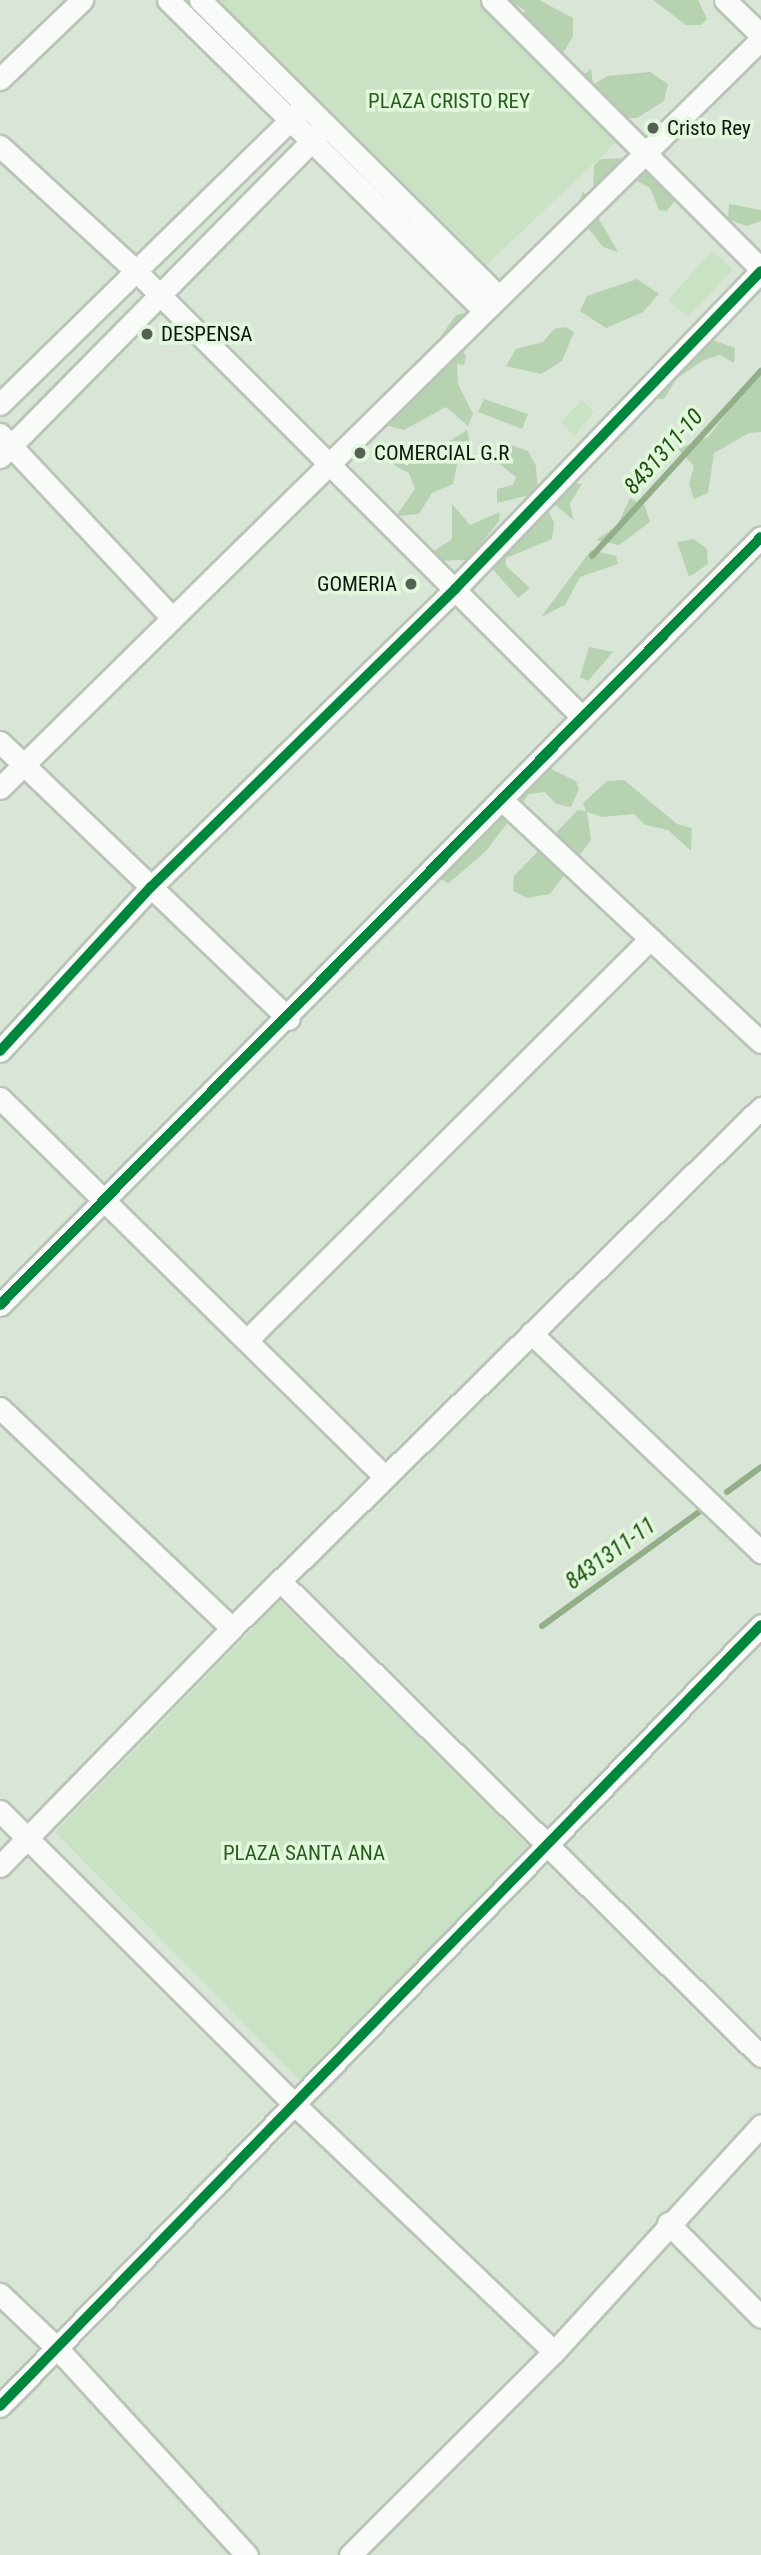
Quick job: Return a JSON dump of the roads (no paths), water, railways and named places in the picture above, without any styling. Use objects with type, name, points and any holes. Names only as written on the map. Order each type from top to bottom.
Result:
[{"type":"street","points":[[0,79],[82,0]]},
{"type":"street","points":[[168,0],[311,142],[491,304]]},
{"type":"street","points":[[200,0],[326,126],[491,304]]},
{"type":"street","points":[[0,1051],[151,887],[455,589],[761,270],[492,0]]},
{"type":"street","points":[[0,788],[761,37],[725,0]]},
{"type":"street","points":[[0,404],[305,105]]},
{"type":"street","points":[[172,618],[4,445],[326,126]]},
{"type":"street","points":[[0,146],[136,271],[581,716]]},
{"type":"street","points":[[0,1305],[289,1019],[581,716],[761,537]]},
{"type":"street","points":[[0,741],[289,1019]]},
{"type":"street","points":[[502,800],[761,1042]]},
{"type":"street","points":[[247,1340],[649,940]]},
{"type":"street","points":[[0,1098],[386,1476]]},
{"type":"street","points":[[0,1866],[232,1628],[761,1108]]},
{"type":"street","points":[[531,1333],[761,1552]]},
{"type":"street","points":[[0,1409],[232,1628]]},
{"type":"street","points":[[280,1581],[548,1849],[761,2056]]},
{"type":"street","points":[[0,2406],[548,1849],[761,1625]]},
{"type":"street","points":[[0,1811],[296,2106],[554,2352]]},
{"type":"street","points":[[350,2555],[554,2352],[668,2223],[761,2125]]},
{"type":"street","points":[[668,2223],[761,2317]]},
{"type":"street","points":[[0,2294],[57,2348],[247,2555]]},
{"type":"waterway","name":"8431311-10","points":[[592,556],[761,371]]},
{"type":"waterway","name":"8431311-11","points":[[727,1492],[761,1467]]},
{"type":"waterway","name":"8431311-11","points":[[542,1626],[700,1511]]},
{"type":"place","name":"Cristo Rey","points":[[653,128]]},
{"type":"place","name":"DESPENSA","points":[[147,334]]},
{"type":"place","name":"COMERCIAL G.R","points":[[360,453]]},
{"type":"place","name":"GOMERIA","points":[[411,584]]},
{"type":"park label","name":"PLAZA CRISTO REY","points":[[449,101]]},
{"type":"park label","name":"PLAZA SANTA ANA","points":[[304,1853]]}]
